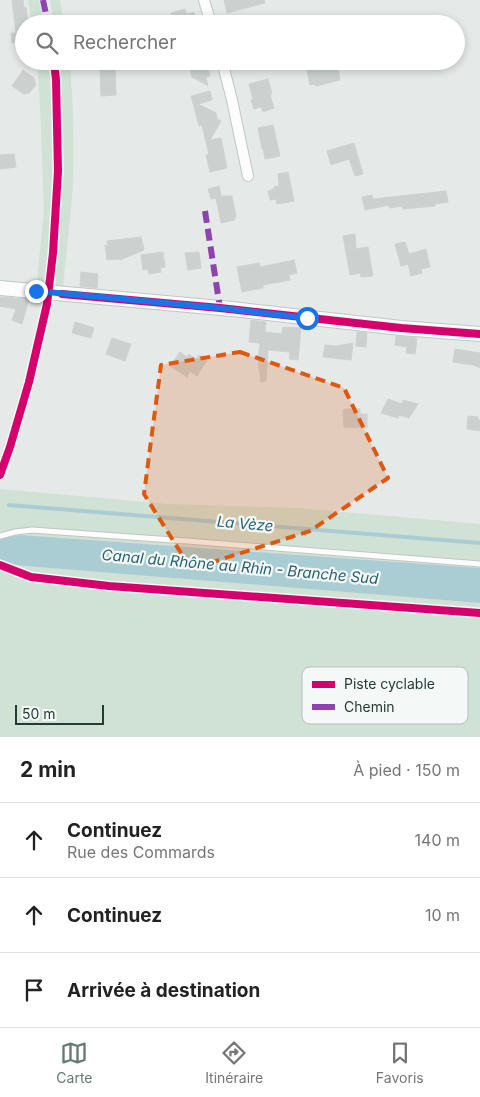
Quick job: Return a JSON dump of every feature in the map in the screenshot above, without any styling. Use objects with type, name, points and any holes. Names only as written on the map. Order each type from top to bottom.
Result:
[{"type":"street","points":[[204,0],[208,15]]},
{"type":"street","points":[[224,70],[248,176]]},
{"type":"street","points":[[0,288],[220,308],[401,328],[480,334]]},
{"type":"lane","points":[[0,536],[32,530],[480,564]]},
{"type":"lane","points":[[0,565],[31,577],[110,586],[480,613]]},
{"type":"highlighted area","points":[[240,352],[344,388],[388,478],[310,531],[191,569],[144,494],[161,365]]},
{"type":"green space","points":[[28,0],[39,0],[42,15],[30,15]]},
{"type":"green space","points":[[50,0],[60,0],[62,15],[52,15]]},
{"type":"green space","points":[[38,70],[49,70],[54,160],[53,220],[46,285],[37,282],[44,209]]},
{"type":"green space","points":[[60,70],[70,70],[73,181],[63,288],[55,288],[64,171],[63,110]]},
{"type":"green space","points":[[0,489],[168,504],[297,508],[480,524],[480,568],[21,535],[0,538]]},
{"type":"green space","points":[[0,559],[13,565],[480,603],[480,737],[0,737]]},
{"type":"water","name":"Canal du Rhône au Rhin - Branche Sud","points":[[21,535],[480,568],[480,603],[13,565],[0,559],[0,538]]},
{"type":"building","points":[[12,0],[23,0],[27,15],[15,15],[15,25]]},
{"type":"building","points":[[224,0],[264,0],[265,3],[227,13]]},
{"type":"building","points":[[185,9],[187,14],[194,12],[195,15],[172,15],[171,13]]},
{"type":"building","points":[[11,33],[15,33],[15,42],[12,43]]},
{"type":"building","points":[[23,70],[34,78],[36,85],[29,93],[24,94],[12,86]]},
{"type":"building","points":[[100,70],[115,70],[116,95],[101,96]]},
{"type":"building","points":[[190,70],[208,70],[210,76],[206,77],[208,86],[192,77]]},
{"type":"building","points":[[307,70],[338,70],[340,80],[316,86],[315,84],[310,85]]},
{"type":"building","points":[[268,79],[274,108],[263,112],[261,107],[254,109],[249,84]]},
{"type":"building","points":[[210,91],[212,100],[198,104],[216,113],[217,119],[221,121],[210,140],[221,138],[227,168],[210,172],[206,155],[209,155],[202,125],[199,126],[191,96]]},
{"type":"building","points":[[273,125],[280,156],[265,159],[258,128]]},
{"type":"building","points":[[354,143],[363,174],[355,176],[349,159],[331,165],[327,151]]},
{"type":"building","points":[[14,154],[16,167],[0,169],[0,155]]},
{"type":"building","points":[[288,172],[294,201],[277,204],[276,199],[270,200],[268,191],[279,186],[278,174]]},
{"type":"building","points":[[219,186],[221,196],[232,196],[236,216],[234,220],[221,223],[216,198],[211,199],[208,189]]},
{"type":"building","points":[[446,191],[448,202],[435,204],[435,206],[403,209],[402,206],[389,208],[389,205],[365,210],[362,197],[372,195],[373,199]]},
{"type":"building","points":[[355,234],[356,249],[368,247],[373,276],[361,277],[360,273],[350,275],[343,236]]},
{"type":"building","points":[[141,237],[144,250],[120,260],[107,260],[105,245],[108,246],[107,241]]},
{"type":"building","points":[[405,242],[409,254],[426,249],[430,267],[421,269],[422,273],[411,276],[408,264],[401,266],[395,244]]},
{"type":"building","points":[[163,252],[165,267],[160,268],[161,272],[149,274],[148,269],[143,270],[141,255]]},
{"type":"building","points":[[199,252],[201,268],[188,270],[185,253]]},
{"type":"building","points":[[294,260],[297,273],[289,275],[290,280],[263,285],[263,288],[242,292],[237,267],[259,263],[260,267]]},
{"type":"building","points":[[81,272],[98,274],[97,288],[80,286]]},
{"type":"building","points":[[0,297],[29,299],[22,324],[12,320],[16,309],[0,306]]},
{"type":"building","points":[[251,320],[266,322],[265,332],[282,334],[283,327],[301,328],[298,360],[289,359],[290,352],[268,350],[266,381],[261,382],[258,359],[260,343],[249,342]]},
{"type":"building","points":[[75,322],[94,328],[91,338],[72,333]]},
{"type":"building","points":[[357,332],[367,333],[366,347],[356,346]]},
{"type":"building","points":[[396,336],[417,338],[415,354],[406,353],[407,347],[395,345]]},
{"type":"building","points":[[112,338],[131,344],[125,361],[106,354]]},
{"type":"building","points":[[353,343],[351,360],[323,357],[325,345],[336,346]]},
{"type":"building","points":[[455,349],[480,353],[480,368],[453,362]]},
{"type":"building","points":[[180,352],[187,357],[189,354],[196,359],[199,355],[207,360],[197,376],[190,371],[187,377],[170,366]]},
{"type":"building","points":[[388,399],[402,404],[403,400],[418,404],[409,418],[399,415],[398,418],[381,413]]},
{"type":"building","points":[[360,409],[360,414],[367,414],[367,428],[344,427],[343,410]]},
{"type":"building","points":[[468,416],[478,417],[478,420],[480,420],[480,431],[467,429]]},
{"type":"waterway","name":"La Vèze","points":[[9,505],[480,543]]},
{"type":"marked path","points":[[43,0],[46,15]]},
{"type":"marked path","points":[[205,211],[220,308]]},
{"type":"cycle path","points":[[0,475],[29,382],[47,304],[53,253],[58,171],[55,70]]},
{"type":"cycle path","points":[[62,294],[220,308],[401,328],[480,334]]},
{"type":"cycle path","points":[[0,565],[31,577],[109,586],[480,613]]},
{"type":"route","points":[[36,291],[307,318]]}]
